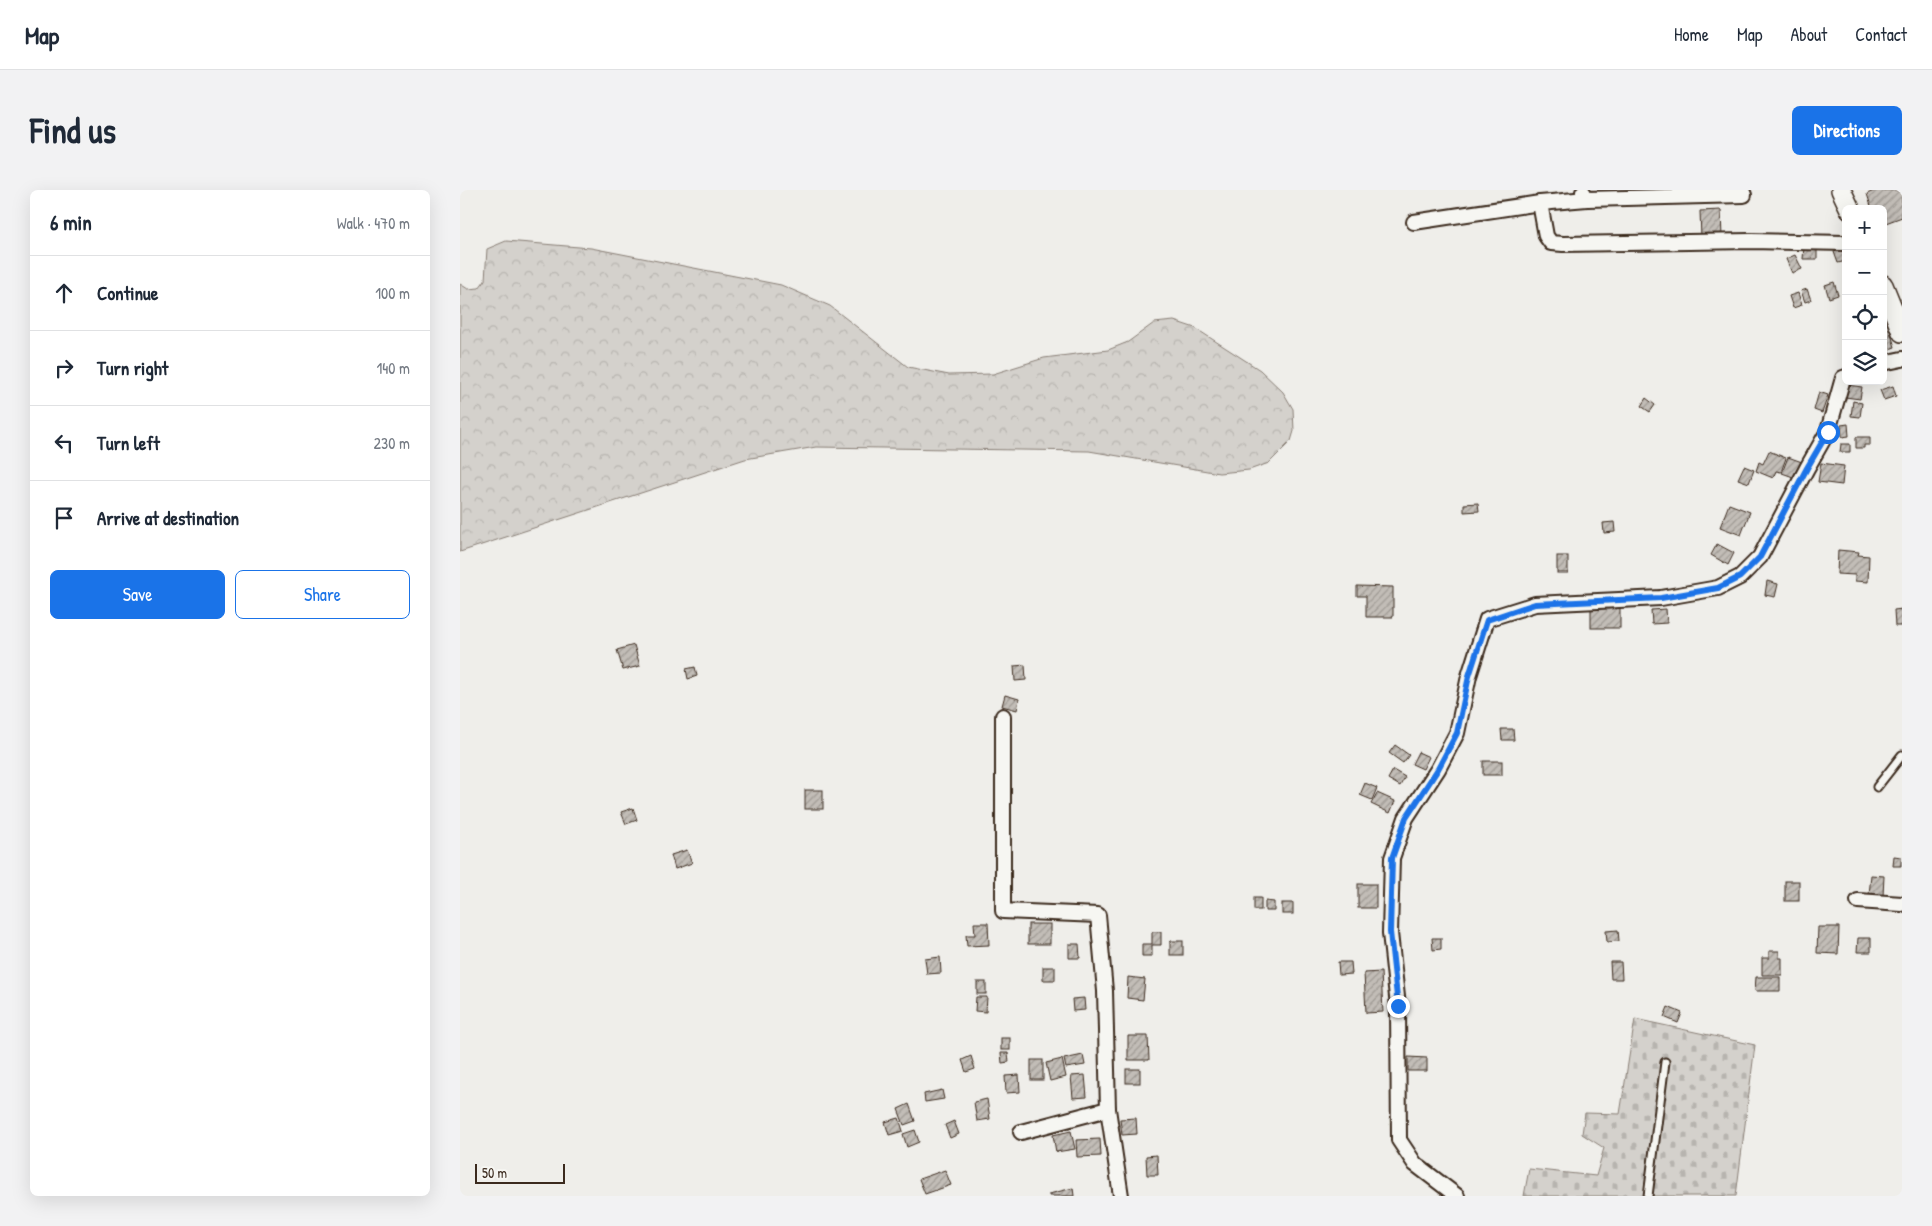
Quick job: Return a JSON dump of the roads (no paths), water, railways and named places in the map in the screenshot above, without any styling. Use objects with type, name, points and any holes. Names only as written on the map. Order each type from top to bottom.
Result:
[{"type":"main road","points":[[1841,190],[1848,205]]},
{"type":"main road","points":[[1887,295],[1902,332]]},
{"type":"street","points":[[1414,222],[1540,203],[1584,194],[1744,195],[1742,190]]},
{"type":"street","points":[[1540,203],[1546,236],[1551,243],[1751,241],[1842,244]]},
{"type":"street","points":[[1887,362],[1902,359]]},
{"type":"street","points":[[1457,1196],[1415,1164],[1399,1140],[1398,1006],[1390,932],[1392,858],[1406,818],[1438,769],[1457,733],[1469,676],[1487,620],[1535,604],[1661,598],[1718,588],[1740,577],[1760,557],[1828,432],[1842,381]]},
{"type":"street","points":[[1003,716],[1003,911],[1098,915],[1105,990],[1108,1109],[1121,1196]]},
{"type":"street","points":[[1858,901],[1902,904]]},
{"type":"street","points":[[1021,1132],[1108,1109]]},
{"type":"lane","points":[[1877,787],[1902,755]]},
{"type":"lane","points":[[1648,1196],[1665,1062]]}]
